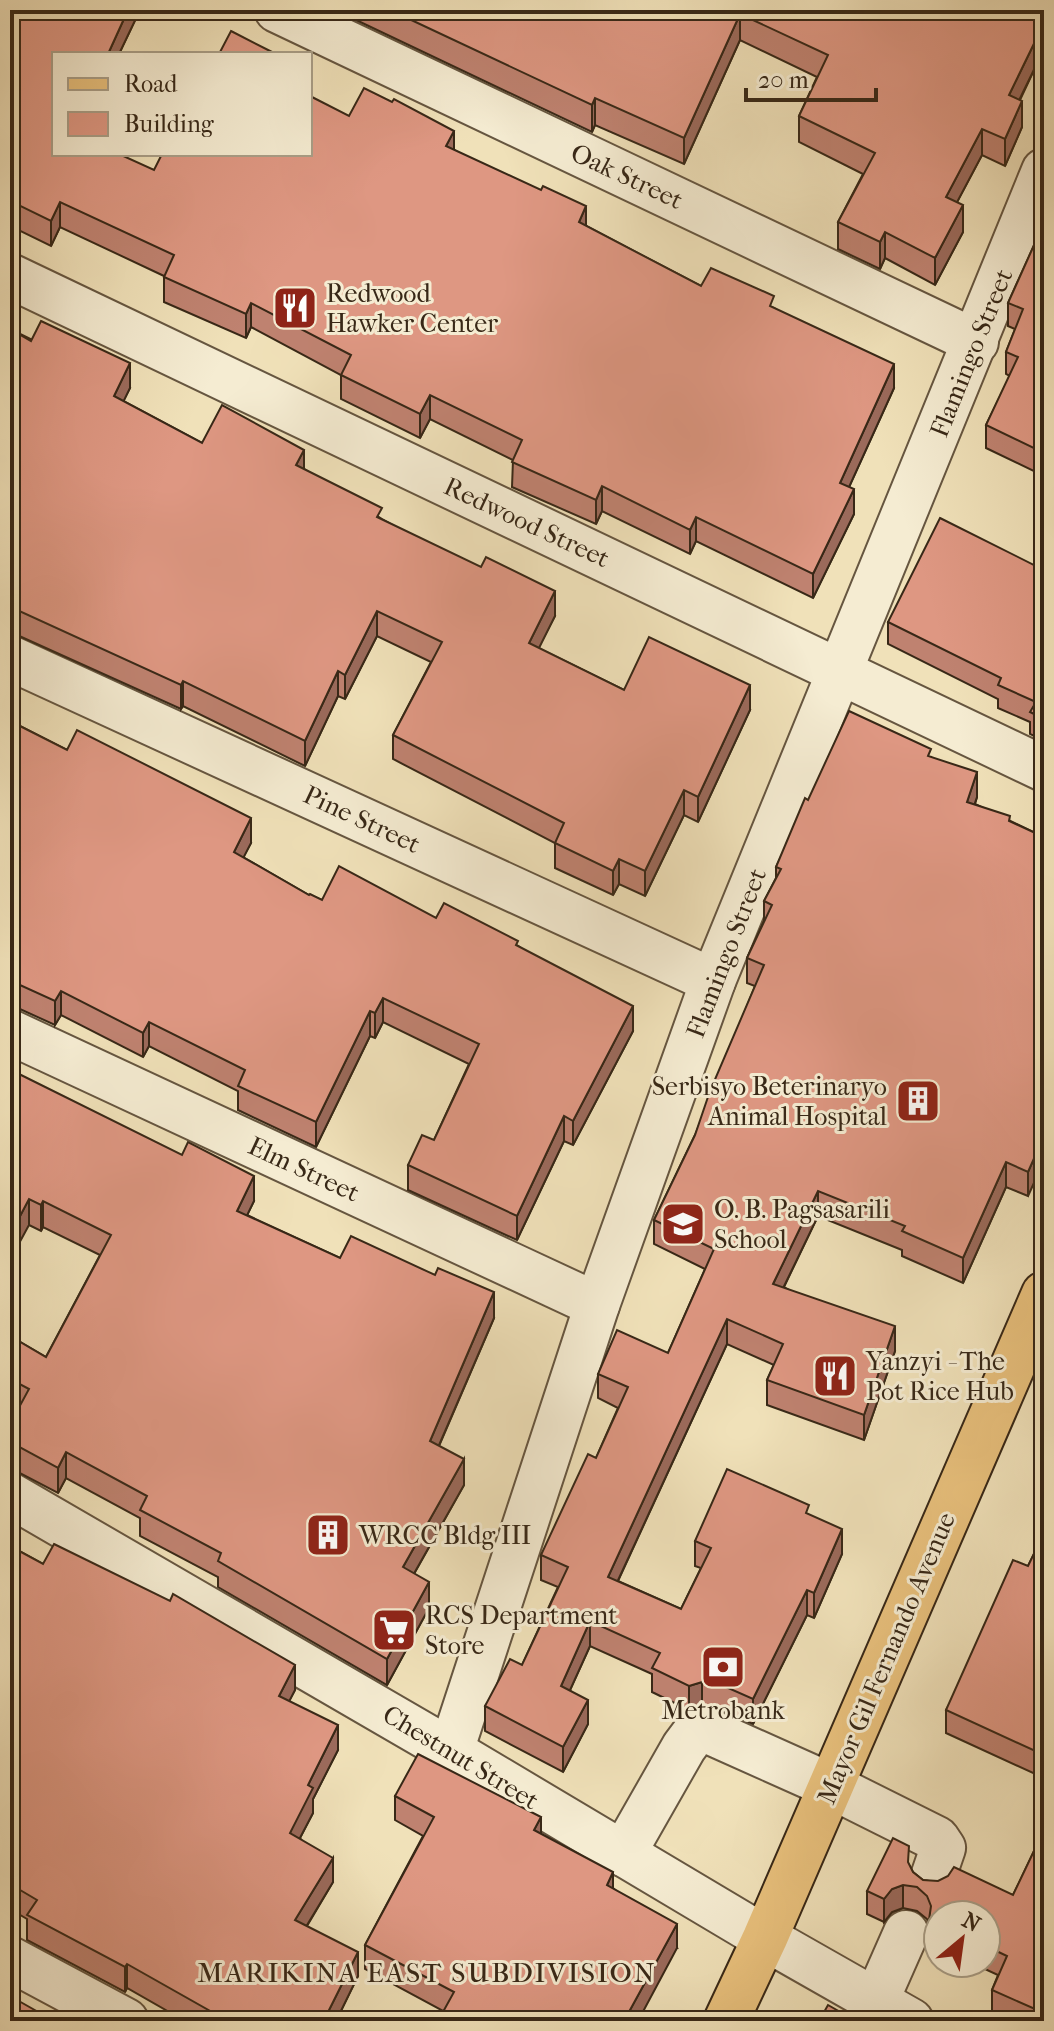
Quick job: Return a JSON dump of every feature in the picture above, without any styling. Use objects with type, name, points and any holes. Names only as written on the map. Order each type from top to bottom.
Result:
[{"type":"main road","name":"Mayor Gil Fernando Avenue","points":[[726,2021],[765,1938],[1044,1294]]},
{"type":"street","name":"Oak Street","points":[[277,10],[976,342]]},
{"type":"street","name":"Flamingo Street","points":[[451,1751],[597,1305],[713,981],[1044,171]]},
{"type":"street","name":"Redwood Street","points":[[10,276],[1044,769]]},
{"type":"street","name":"Pine Street","points":[[10,658],[713,981]]},
{"type":"street","name":"Elm Street","points":[[10,1032],[597,1305]]},
{"type":"street","name":"Chestnut Street","points":[[10,1495],[893,2011]]},
{"type":"street","points":[[623,1854],[693,1735],[708,1731],[831,1786],[937,1839],[943,1848],[932,1880]]},
{"type":"street","points":[[893,2011],[906,1933]]},
{"type":"street","points":[[10,1959],[126,2021]]},
{"type":"building","points":[[10,10],[128,10],[109,52],[52,52],[52,156],[123,156],[154,170],[161,156],[312,156],[312,97],[349,116],[364,88],[392,102],[394,99],[454,131],[446,146],[541,190],[543,186],[586,206],[579,222],[701,286],[711,268],[774,296],[770,306],[894,364],[840,483],[854,489],[813,574],[696,517],[690,530],[602,486],[596,500],[512,462],[522,440],[430,395],[420,414],[341,375],[351,355],[251,303],[246,314],[164,277],[174,255],[60,202],[51,221],[10,201]]},
{"type":"building","points":[[390,10],[1033,10],[1044,15],[1044,23],[1009,95],[1022,101],[1005,139],[982,129],[946,197],[963,205],[935,258],[885,232],[880,242],[838,222],[875,153],[799,116],[828,55],[740,14],[684,138],[595,98],[592,105]]},
{"type":"building","points":[[231,31],[272,52],[220,52]]},
{"type":"building","points":[[1044,223],[1044,453],[986,425],[1018,357],[1006,352],[1023,309],[1008,303]]},
{"type":"building","points":[[41,321],[130,363],[114,396],[202,443],[222,405],[304,450],[296,465],[382,508],[377,517],[481,567],[486,557],[555,591],[529,643],[624,690],[649,637],[750,685],[698,797],[684,790],[645,871],[619,859],[613,871],[555,843],[564,823],[393,735],[442,642],[377,611],[345,675],[338,671],[305,741],[183,681],[181,685],[17,610],[19,605],[10,600],[10,329],[31,341]]},
{"type":"building","points":[[940,518],[1044,570],[1044,719],[1030,712],[1036,702],[998,685],[1001,678],[888,622]]},
{"type":"building","points":[[849,711],[931,749],[928,756],[977,772],[967,802],[1010,816],[1009,821],[1044,837],[1044,1136],[1028,1172],[1006,1162],[963,1258],[902,1231],[905,1226],[818,1191],[773,1284],[895,1326],[864,1415],[767,1380],[783,1344],[727,1319],[608,1577],[681,1609],[711,1548],[695,1541],[727,1469],[809,1505],[806,1513],[842,1529],[814,1593],[807,1590],[753,1699],[717,1683],[702,1682],[689,1686],[652,1668],[660,1653],[590,1621],[561,1686],[588,1700],[563,1747],[485,1706],[510,1659],[522,1665],[568,1567],[541,1555],[588,1454],[596,1458],[628,1387],[598,1374],[617,1330],[668,1353],[714,1249],[654,1220],[695,1135],[710,1091],[764,965],[747,958],[772,905],[764,901],[781,869],[776,867],[805,798],[808,800]]},
{"type":"building","points":[[10,721],[67,750],[77,730],[251,818],[234,852],[309,895],[322,900],[339,866],[436,918],[444,903],[518,941],[516,945],[633,1006],[573,1121],[564,1116],[517,1216],[408,1165],[422,1135],[434,1140],[479,1044],[383,998],[375,1013],[370,1011],[316,1122],[238,1086],[245,1070],[149,1022],[143,1033],[61,991],[55,1001],[20,985],[10,984]]},
{"type":"building","points":[[15,1072],[182,1155],[188,1142],[254,1176],[237,1211],[340,1258],[351,1236],[435,1275],[438,1268],[494,1292],[430,1441],[464,1459],[403,1567],[429,1582],[387,1659],[218,1561],[221,1553],[140,1510],[147,1496],[66,1452],[58,1468],[10,1442],[10,1424],[29,1389],[10,1379],[10,1336],[46,1357],[111,1235],[43,1201],[41,1205],[29,1199],[10,1235],[10,1076]]},
{"type":"building","points":[[1044,1464],[1044,1484],[1037,1480]]},
{"type":"building","points":[[1044,1533],[1044,1755],[946,1710],[1013,1560],[1028,1566]]},
{"type":"building","points":[[54,1544],[170,1601],[173,1594],[295,1665],[279,1696],[338,1725],[308,1785],[313,1788],[290,1833],[333,1858],[295,1920],[358,1952],[328,2012],[345,2021],[228,2021],[127,1964],[125,1967],[27,1915],[37,1900],[10,1884],[10,1546],[43,1564]]},
{"type":"building","points":[[418,1754],[541,1817],[534,1830],[613,1872],[607,1885],[677,1924],[624,2021],[438,2021],[454,1992],[365,1945],[434,1817],[395,1796]]},
{"type":"building","points":[[1044,1830],[1044,2013],[992,1990],[997,1979],[1002,1979],[1002,1967],[1007,1956],[1002,1954],[1002,1899],[928,1899],[917,1887],[903,1885],[892,1889],[884,1899],[867,1891],[893,1838],[909,1846],[908,1862],[913,1872],[923,1880],[938,1881],[948,1876],[954,1867],[1013,1895]]},
{"type":"building","points":[[10,1996],[54,2021],[10,2021]]},
{"type":"building","points":[[828,2005],[856,2021],[819,2021]]},
{"type":"place","name":"Redwood Hawker Center","points":[[295,308]]},
{"type":"place","name":"Serbisyo Beterinaryo Animal Hospital","points":[[918,1101]]},
{"type":"place","name":"O. B. Pagsasarili School","points":[[683,1224]]},
{"type":"place","name":"Yanzyi - The Pot Rice Hub","points":[[835,1376]]},
{"type":"place","name":"WRCC Bldg III","points":[[328,1535]]},
{"type":"place","name":"RCS Department Store","points":[[394,1630]]},
{"type":"place","name":"Metrobank","points":[[723,1667]]},
{"type":"district","name":"MARIKINA EAST SUBDIVISION","points":[[427,1972]]}]
